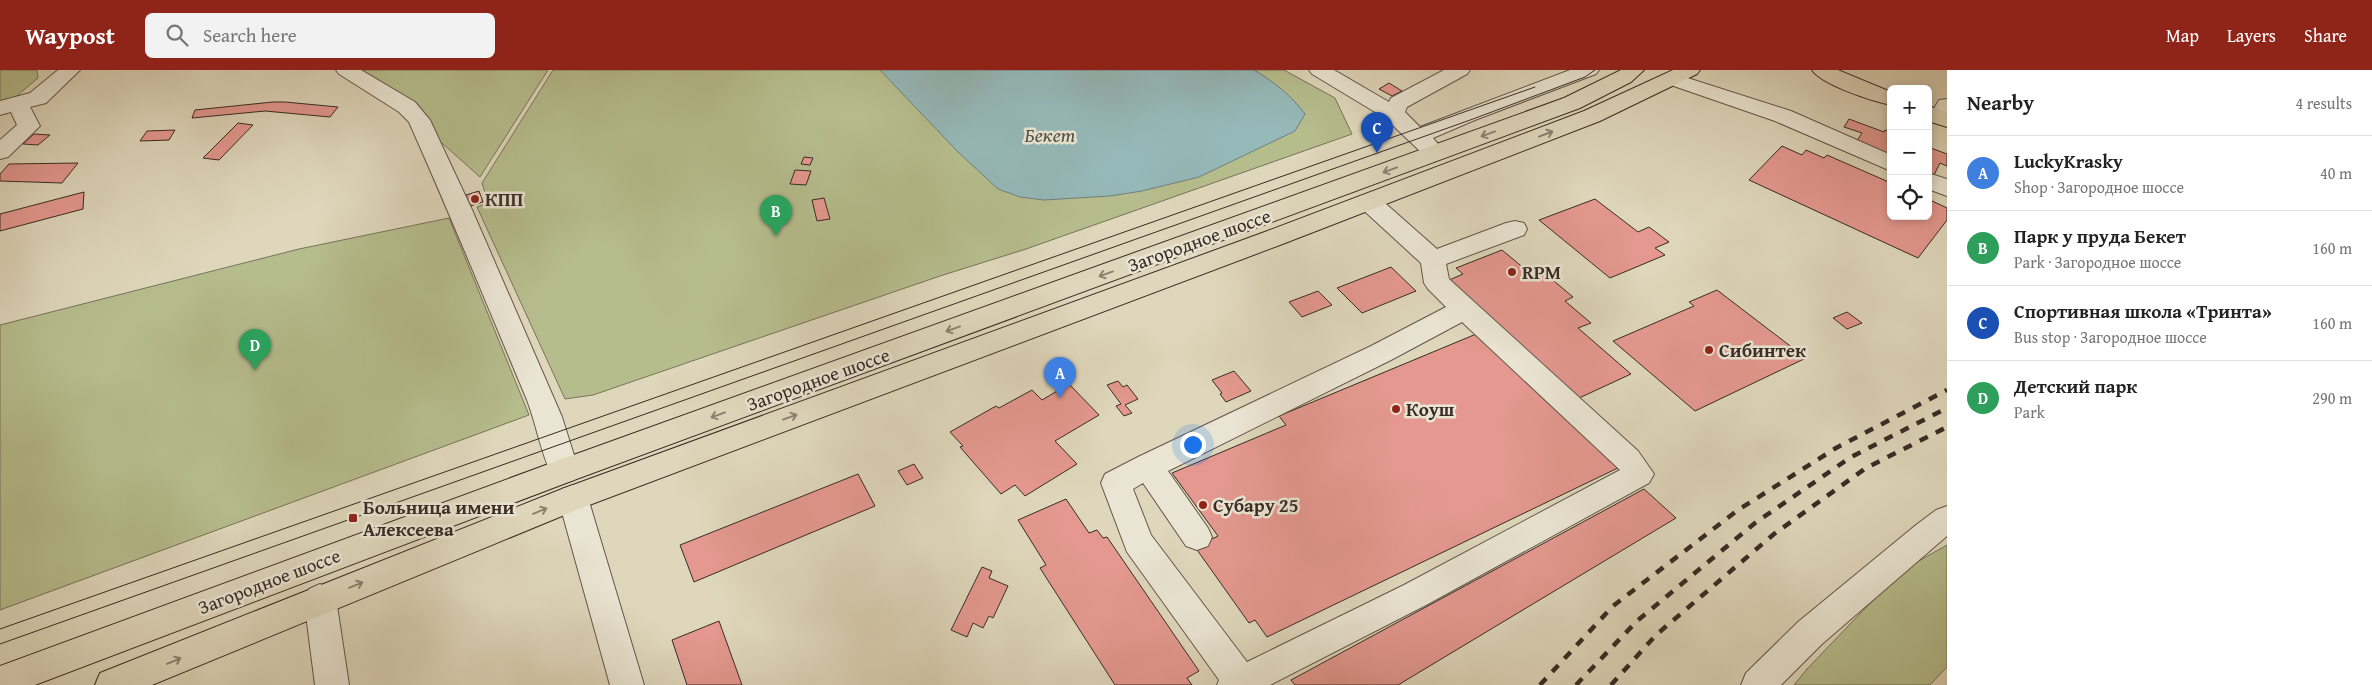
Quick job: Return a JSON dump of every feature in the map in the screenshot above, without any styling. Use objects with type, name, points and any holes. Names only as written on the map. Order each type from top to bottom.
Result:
[{"type":"main road","points":[[1582,98],[1617,70]]},
{"type":"main road","name":"Загородное шоссе","points":[[112,685],[170,663],[320,599],[568,485],[1427,144],[1582,98],[1624,78],[1634,70]]},
{"type":"main road","points":[[1822,70],[1843,81],[1887,98]]},
{"type":"main road","name":"Загородное шоссе","points":[[0,682],[568,485],[1369,202],[1592,116],[1681,75]]},
{"type":"street","points":[[0,152],[29,126],[9,106],[38,98],[70,70]]},
{"type":"street","points":[[346,70],[407,107],[419,120],[461,212],[548,417],[627,685]]},
{"type":"street","points":[[1319,70],[1393,114],[1427,144],[1589,70]]},
{"type":"street","points":[[1393,114],[1399,103],[1455,71]]},
{"type":"street","points":[[1681,75],[1887,162]]},
{"type":"street","points":[[1932,182],[1947,188]]},
{"type":"street","points":[[1369,202],[1433,260],[1437,282],[1628,459],[1639,474],[1415,595],[1238,683],[1138,542],[1116,483],[1381,353],[1464,309]]},
{"type":"street","points":[[1433,260],[1515,229]]},
{"type":"street","points":[[1148,466],[1197,536]]},
{"type":"street","points":[[1758,685],[1810,634],[1947,519]]},
{"type":"street","points":[[320,599],[332,685]]},
{"type":"green space","points":[[0,70],[37,70],[38,78],[6,105],[0,106]]},
{"type":"green space","points":[[360,70],[548,70],[480,177]]},
{"type":"green space","points":[[553,70],[1284,70],[1335,98],[1352,134],[1026,249],[943,275],[593,395],[565,399],[477,207],[488,203],[482,183]]},
{"type":"green space","points":[[449,218],[529,415],[0,610],[0,325],[299,249]]},
{"type":"green space","points":[[1947,545],[1947,667],[1930,685],[1794,685],[1901,571]]},
{"type":"water","name":"Бекет","points":[[880,70],[1254,70],[1282,89],[1305,114],[1295,131],[1199,177],[1142,191],[1110,196],[1044,200],[1020,197],[998,189],[957,151]]},
{"type":"building","points":[[1389,83],[1402,91],[1392,96],[1379,89]]},
{"type":"building","points":[[273,102],[338,107],[330,117],[265,111],[192,118],[195,110]]},
{"type":"building","points":[[1849,119],[1884,132],[1887,131],[1887,156],[1855,144],[1862,133],[1844,127]]},
{"type":"building","points":[[238,123],[253,125],[219,160],[203,158]]},
{"type":"building","points":[[175,130],[169,140],[140,141],[147,131]]},
{"type":"building","points":[[34,134],[50,135],[38,145],[23,144]]},
{"type":"building","points":[[1782,146],[1802,155],[1806,150],[1824,158],[1827,155],[1887,181],[1887,220],[1932,220],[1932,201],[1947,208],[1947,220],[1918,258],[1749,180]]},
{"type":"building","points":[[1932,148],[1947,154],[1947,166],[1940,163],[1934,175],[1932,174]]},
{"type":"building","points":[[804,157],[813,158],[810,165],[801,164]]},
{"type":"building","points":[[78,163],[62,183],[0,181],[0,174],[9,164]]},
{"type":"building","points":[[795,170],[811,171],[806,185],[790,184]]},
{"type":"building","name":"КПП","points":[[479,191],[483,202],[470,206],[466,195]]},
{"type":"building","points":[[84,192],[83,209],[0,231],[0,214]]},
{"type":"building","points":[[824,198],[830,219],[817,221],[812,200]]},
{"type":"building","points":[[1595,199],[1638,232],[1649,227],[1669,242],[1655,248],[1665,255],[1610,278],[1539,220]]},
{"type":"building","points":[[1502,250],[1532,275],[1542,271],[1573,297],[1565,301],[1591,323],[1578,328],[1631,374],[1577,399],[1447,281],[1463,274],[1456,268]]},
{"type":"building","points":[[1391,267],[1416,291],[1362,313],[1337,288]]},
{"type":"building","name":"Сибинтек","points":[[1717,290],[1806,358],[1695,411],[1613,341],[1694,306],[1689,302]]},
{"type":"building","points":[[1318,291],[1332,305],[1302,317],[1289,302]]},
{"type":"building","points":[[1847,312],[1862,323],[1847,329],[1833,318]]},
{"type":"building","points":[[1481,332],[1624,465],[1267,637],[1255,620],[1249,623],[1195,547],[1218,536],[1172,473],[1286,425],[1279,416]]},
{"type":"building","points":[[1234,371],[1251,391],[1226,402],[1212,380]]},
{"type":"building","points":[[1118,381],[1123,387],[1127,385],[1138,399],[1125,405],[1132,413],[1124,416],[1116,406],[1121,404],[1107,385]]},
{"type":"building","points":[[1069,384],[1099,415],[1055,441],[1077,464],[1025,496],[1015,485],[1001,494],[960,447],[963,446],[950,432],[996,406],[999,408],[1032,390],[1042,400]]},
{"type":"building","points":[[914,464],[923,478],[907,485],[898,471]]},
{"type":"building","points":[[858,474],[875,506],[694,582],[680,545]]},
{"type":"building","points":[[1644,489],[1676,518],[1398,685],[1295,685],[1291,680]]},
{"type":"building","points":[[1066,499],[1089,533],[1097,530],[1103,538],[1107,537],[1199,671],[1187,678],[1192,685],[1115,685],[1040,568],[1046,565],[1018,520]]},
{"type":"building","points":[[982,567],[992,571],[989,578],[1008,586],[993,618],[989,616],[983,628],[973,623],[967,637],[951,630]]},
{"type":"building","points":[[719,621],[742,685],[687,685],[672,640]]},
{"type":"tram line","points":[[0,644],[1473,119],[1585,77],[1595,70]]},
{"type":"tram line","points":[[0,629],[1535,87]]},
{"type":"railway","points":[[1540,685],[1613,606],[1738,510],[1836,448],[1947,390]]},
{"type":"railway","points":[[1576,685],[1637,621],[1755,523],[1851,457],[1947,408]]},
{"type":"railway","points":[[1611,685],[1656,635],[1774,534],[1866,468],[1947,427]]},
{"type":"place","name":"Спортивная школа «Тринта»","points":[[1377,153]]},
{"type":"place","name":"КПП","points":[[475,199]]},
{"type":"place","name":"Парк у пруда Бекет","points":[[776,236]]},
{"type":"place","name":"RPM","points":[[1512,272]]},
{"type":"place","name":"Сибинтек","points":[[1709,350]]},
{"type":"place","name":"Детский парк","points":[[255,370]]},
{"type":"place","name":"LuckyKrasky","points":[[1060,398]]},
{"type":"place","name":"Коуш","points":[[1396,409]]},
{"type":"place","name":"Субару 25","points":[[1203,505]]},
{"type":"place","name":"Больница имени Алексеева","points":[[353,518]]}]
